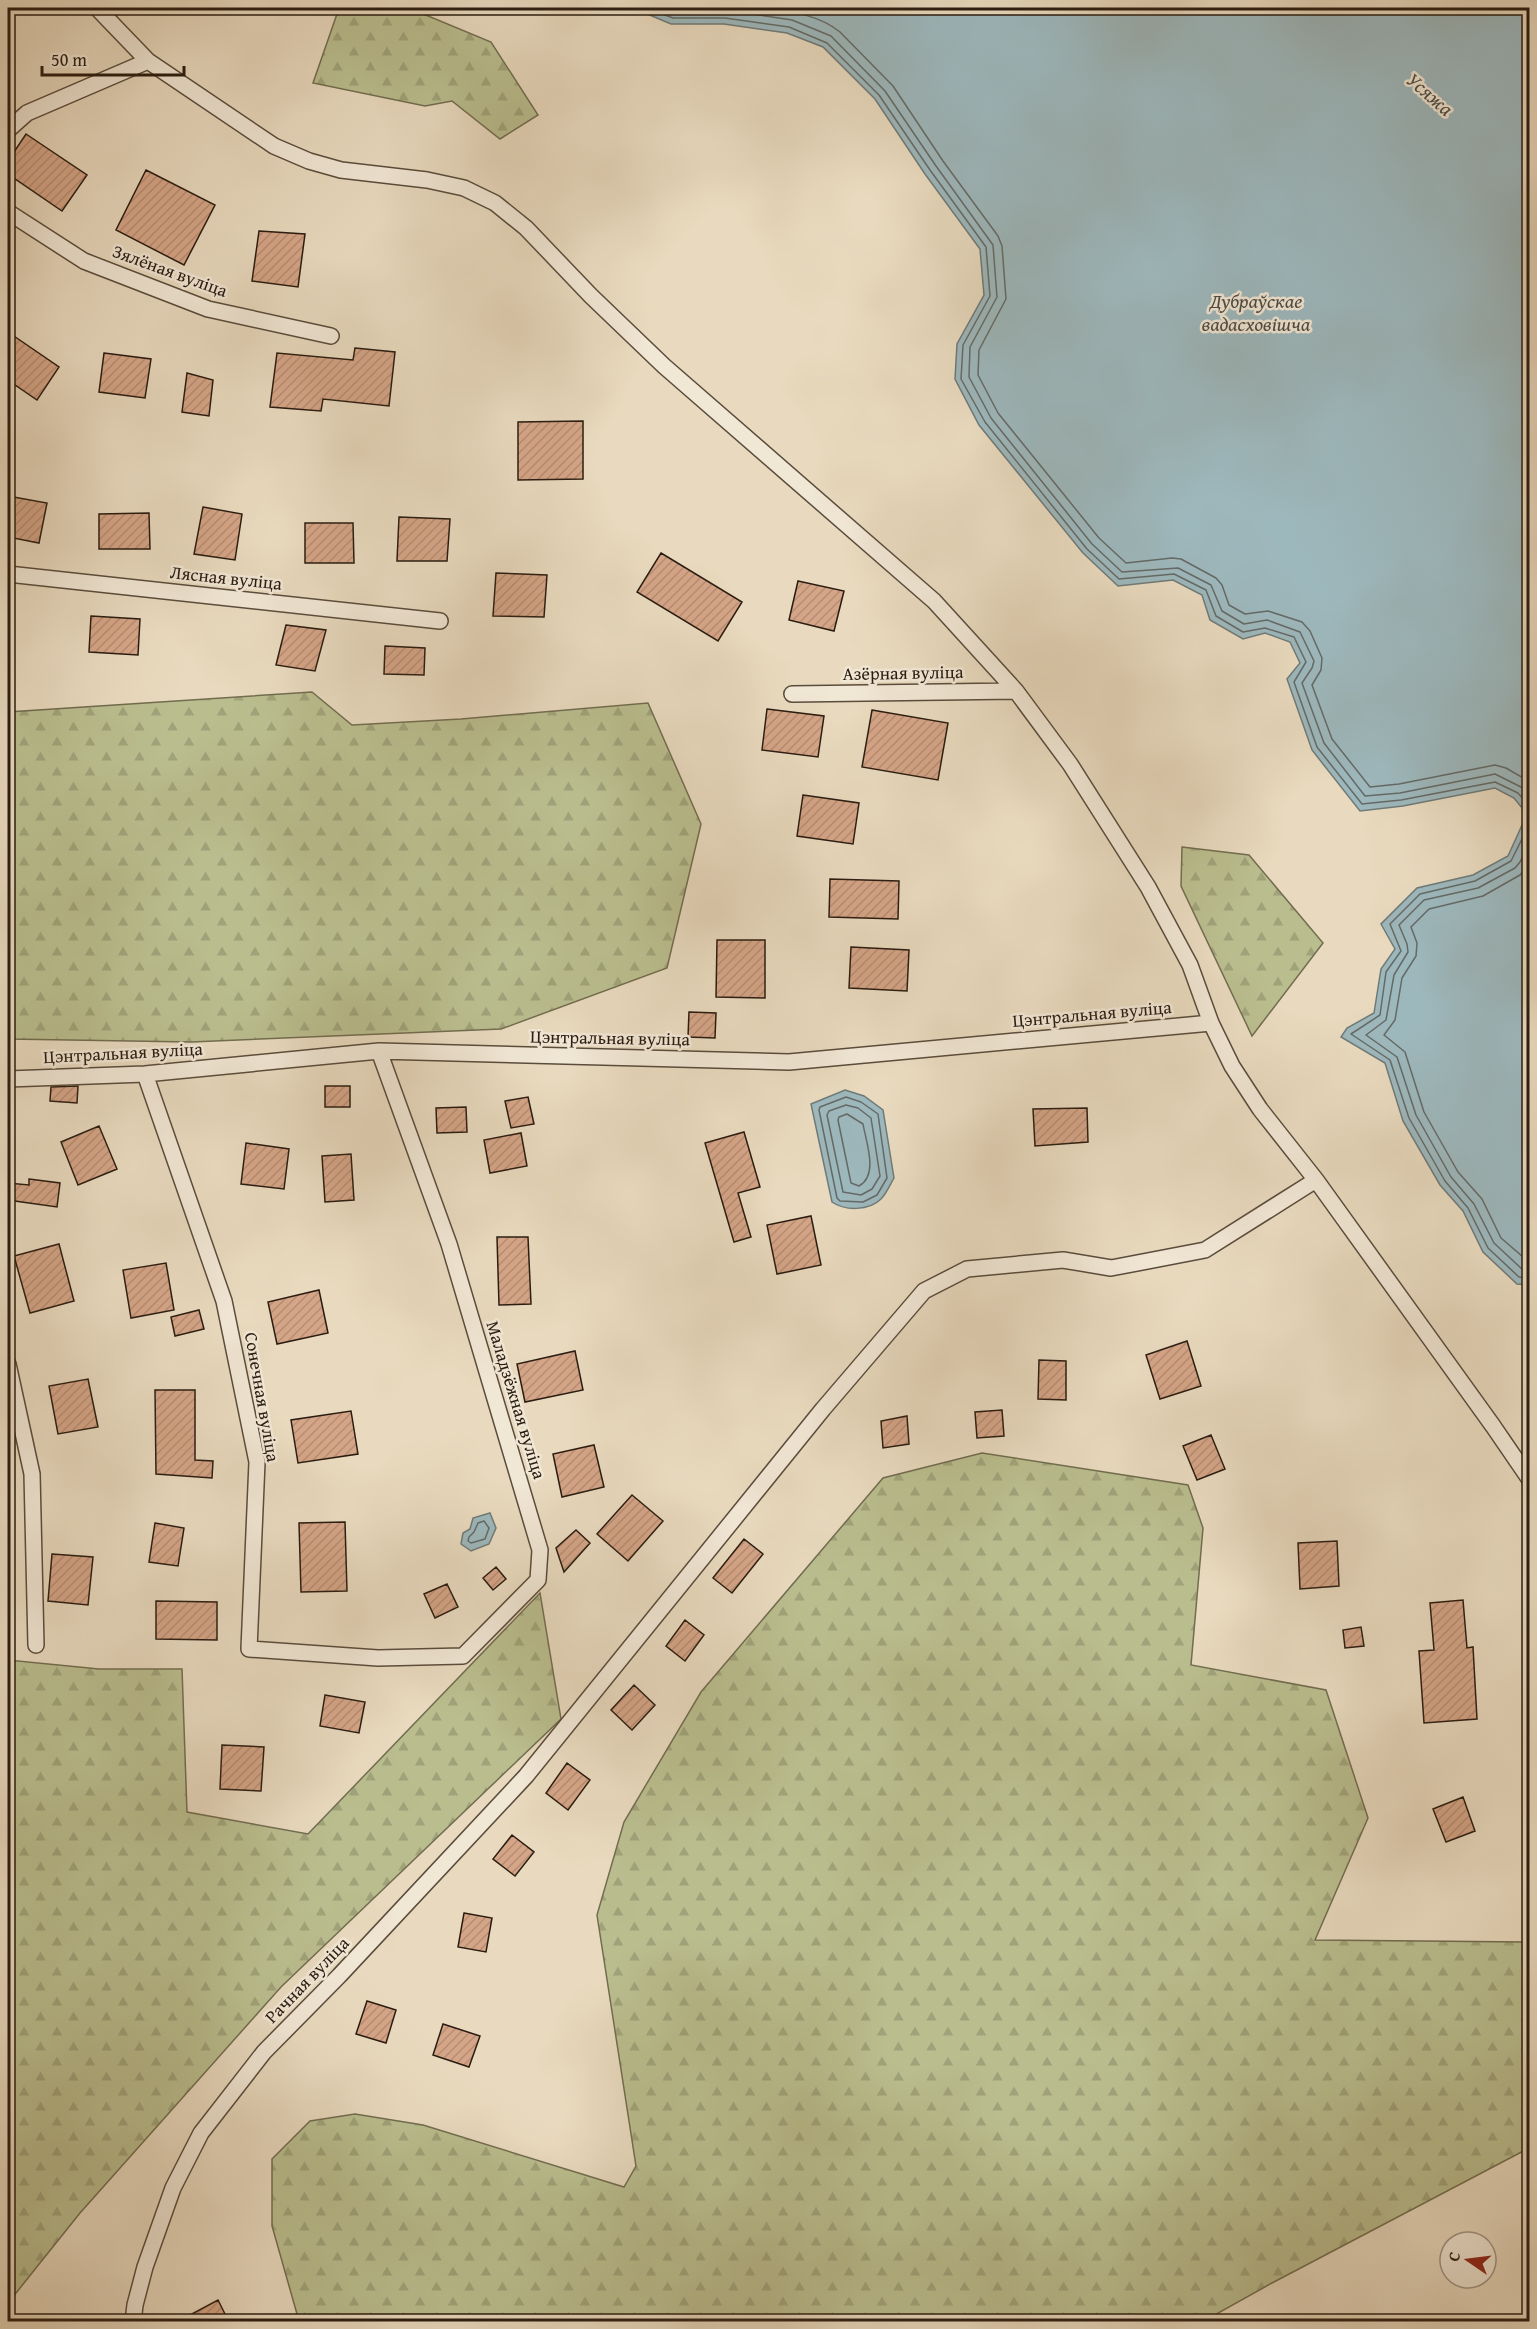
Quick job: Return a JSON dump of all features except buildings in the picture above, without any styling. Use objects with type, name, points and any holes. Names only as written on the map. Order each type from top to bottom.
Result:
[{"type":"street","points":[[97,8],[148,61],[250,132],[274,146],[309,161],[341,170],[427,180],[464,188],[495,203],[526,228],[591,296],[664,366],[934,601],[1016,691],[1070,764],[1149,886],[1190,965],[1211,1023],[1232,1066],[1260,1108],[1316,1180],[1530,1480]]},
{"type":"street","points":[[8,130],[27,113],[148,61]]},
{"type":"street","name":"Зялёная вуліца","points":[[8,212],[84,261],[197,305],[331,336]]},
{"type":"street","name":"Лясная вуліца","points":[[8,574],[440,621]]},
{"type":"street","name":"Азёрная вуліца","points":[[792,694],[1016,691]]},
{"type":"street","name":"Цэнтральная вуліца","points":[[8,1079],[145,1074],[379,1051],[789,1062],[1211,1023]]},
{"type":"street","name":"Маладзёжная вуліца","points":[[378,1658],[463,1656],[538,1580],[540,1550],[449,1244],[379,1051]]},
{"type":"street","name":"Сонечная вуліца","points":[[145,1074],[224,1300],[257,1462],[249,1649],[378,1658]]},
{"type":"street","name":"Рачная вуліца","points":[[134,2322],[135,2305],[145,2266],[173,2187],[201,2133],[264,2052],[339,1976],[526,1776],[823,1409],[924,1291],[967,1269],[1063,1260],[1111,1268],[1205,1250],[1316,1180]]},
{"type":"street","points":[[8,1364],[32,1474],[36,1645]]},
{"type":"green space","points":[[338,11],[421,13],[491,42],[538,115],[500,139],[452,101],[425,106],[313,83]]},
{"type":"green space","points":[[312,692],[352,725],[461,719],[648,703],[701,824],[667,968],[501,1029],[191,1042],[8,1039],[8,712]]},
{"type":"green space","points":[[1182,847],[1249,855],[1323,943],[1252,1036],[1181,886]]},
{"type":"green space","points":[[982,1453],[1188,1485],[1203,1528],[1191,1665],[1326,1690],[1368,1818],[1315,1940],[1529,1942],[1529,2148],[1204,2321],[299,2321],[272,2226],[272,2159],[310,2121],[355,2114],[423,2125],[624,2187],[636,2166],[597,1915],[624,1822],[701,1692],[883,1478]]},
{"type":"green space","points":[[540,1593],[561,1719],[281,1987],[80,2213],[8,2303],[8,1660],[99,1669],[182,1669],[187,1812],[308,1834]]},
{"type":"water","name":"Дубраўскае вадасховішча","points":[[633,8],[1529,8],[1529,1285],[1517,1284],[1483,1252],[1463,1211],[1440,1185],[1403,1121],[1385,1063],[1341,1037],[1347,1028],[1374,1013],[1381,969],[1395,949],[1381,924],[1417,888],[1473,875],[1508,856],[1527,814],[1514,798],[1495,788],[1403,806],[1360,811],[1312,750],[1287,679],[1300,663],[1290,642],[1265,633],[1243,639],[1210,620],[1202,595],[1173,580],[1118,586],[1083,553],[979,425],[955,379],[957,344],[984,295],[980,249],[925,174],[875,99],[823,47],[787,33],[724,24],[671,24]]},
{"type":"water","points":[[845,1090],[864,1096],[883,1110],[894,1178],[881,1199],[864,1208],[843,1207],[832,1202],[811,1104]]},
{"type":"water","points":[[490,1513],[496,1528],[489,1544],[471,1551],[461,1544],[463,1533],[470,1529],[473,1518]]},
{"type":"water label","name":"Усяжа","points":[[1430,94]]}]
